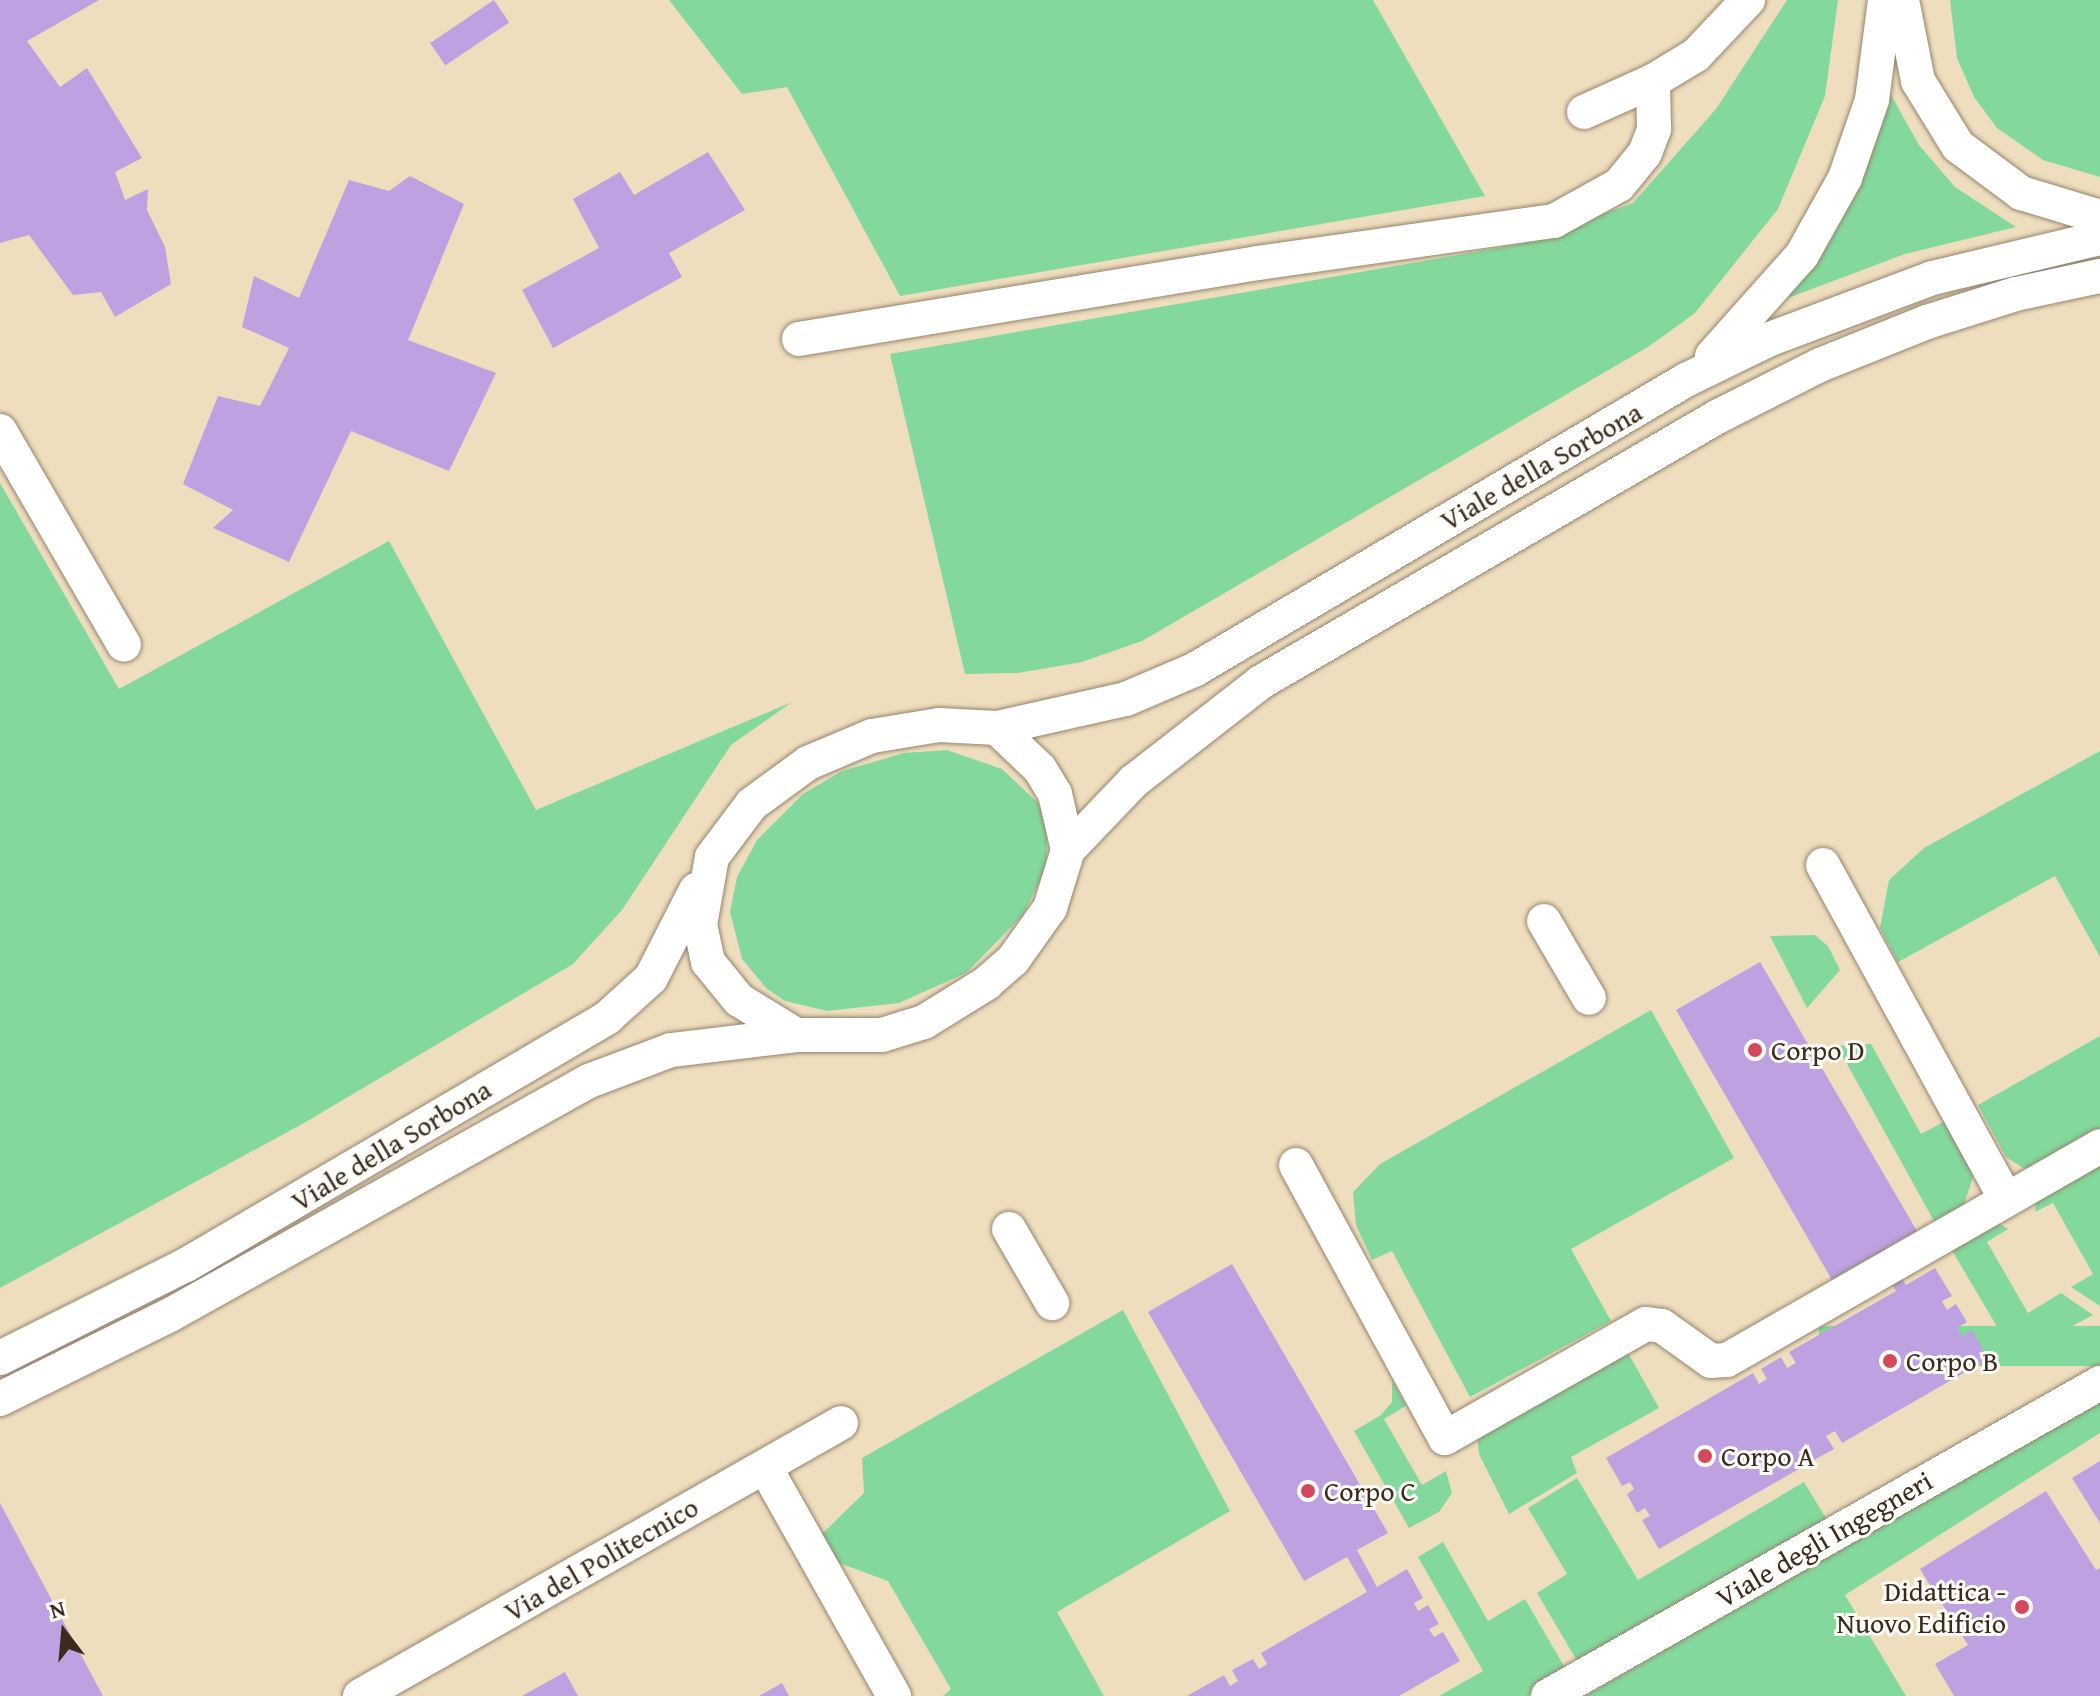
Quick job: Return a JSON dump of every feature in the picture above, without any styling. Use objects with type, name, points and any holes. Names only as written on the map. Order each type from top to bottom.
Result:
[{"type":"street","points":[[1584,112],[1653,81],[1696,55],[1748,0]]},
{"type":"street","points":[[1898,0],[1918,81],[1958,146],[2021,193],[2100,217]]},
{"type":"street","points":[[1686,380],[1747,322],[1818,231],[1864,129],[1898,0]]},
{"type":"street","points":[[799,339],[1258,263],[1554,221],[1619,185],[1645,153],[1654,129],[1653,81]]},
{"type":"street","name":"Viale della Sorbona","points":[[0,1358],[186,1265],[624,1006],[662,961],[712,857],[752,804],[825,755],[904,729],[997,728],[1126,699],[1194,670],[1686,380],[1860,301],[1972,267],[2100,238]]},
{"type":"street","name":"Viale della Sorbona","points":[[0,1399],[170,1315],[589,1081],[671,1050],[796,1035],[841,1038],[896,1032],[953,1006],[987,983],[1037,930],[1068,850],[1134,781],[1261,682],[1685,435],[1820,365],[1927,322],[2016,294],[2100,276]]},
{"type":"street","points":[[3,442],[124,645]]},
{"type":"street","points":[[997,728],[1040,769],[1055,794],[1068,850]]},
{"type":"street","points":[[712,857],[700,925],[708,962],[739,1000],[796,1035]]},
{"type":"street","points":[[1823,865],[2006,1199]]},
{"type":"street","points":[[1544,921],[1589,998]]},
{"type":"street","points":[[1296,1165],[1445,1438],[1646,1324],[1662,1326],[1711,1361],[1727,1360],[2100,1146]]},
{"type":"street","points":[[1009,1229],[1052,1303]]},
{"type":"street","name":"Viale degli Ingegneri","points":[[1548,1696],[2100,1383]]},
{"type":"street","name":"Via del Politecnico","points":[[360,1696],[841,1423]]},
{"type":"street","points":[[765,1467],[894,1696]]},
{"type":"green space","points":[[669,0],[1373,0],[1485,196],[900,296],[787,87],[742,94]]},
{"type":"green space","points":[[1787,0],[1838,0],[1825,96],[1778,209],[1695,313],[1648,347],[1142,641],[1082,662],[1018,673],[965,674],[890,354],[1521,244],[1633,203],[1716,109]]},
{"type":"green space","points":[[1950,0],[2100,0],[2100,177],[2043,160],[1997,128],[1974,97],[1957,58]]},
{"type":"green space","points":[[1891,95],[1919,145],[1955,187],[2016,227],[1905,254],[1788,298],[1853,198]]},
{"type":"green space","points":[[0,483],[119,689],[389,541],[536,810],[792,702],[731,745],[622,910],[573,964],[304,1123],[0,1288]]},
{"type":"green space","points":[[947,750],[1002,769],[1038,803],[1047,832],[1047,866],[1023,915],[966,973],[899,1003],[827,1011],[785,1001],[766,988],[742,959],[730,912],[737,877],[757,840],[803,794],[842,771],[904,753]]},
{"type":"green space","points":[[2100,751],[2100,957],[2055,876],[1898,962],[1880,928],[1889,880],[1924,848]]},
{"type":"green space","points":[[1815,935],[1828,946],[1840,970],[1807,1008],[1770,936]]},
{"type":"green space","points":[[1651,1010],[1734,1158],[1571,1249],[1611,1321],[1470,1397],[1392,1251],[1372,1260],[1356,1225],[1353,1192],[1380,1164]]},
{"type":"green space","points":[[2100,1036],[2100,1134],[2043,1167],[2023,1168],[2006,1157],[1978,1105]]},
{"type":"green space","points":[[1871,1044],[1921,1134],[1947,1120],[1974,1174],[1964,1205],[1934,1221],[1837,1046]]},
{"type":"green space","points":[[2100,1159],[2100,1306],[2071,1287],[2093,1274],[2053,1203],[2035,1212],[2036,1202]]},
{"type":"green space","points":[[1994,1220],[2008,1229],[1987,1242],[2028,1313],[2061,1293],[2093,1315],[2015,1357],[1947,1242]]},
{"type":"green space","points":[[1123,1310],[1230,1511],[1057,1612],[1104,1696],[943,1696],[951,1689],[888,1581],[839,1563],[822,1534],[864,1493],[862,1458]]},
{"type":"green space","points":[[1819,1326],[2100,1326],[2100,1366],[1819,1366]]},
{"type":"green space","points":[[1622,1342],[1659,1408],[1571,1457],[1577,1473],[1509,1514],[1479,1454],[1477,1437]]},
{"type":"green space","points":[[1392,1380],[1406,1406],[1384,1419],[1422,1485],[1446,1471],[1452,1493],[1439,1512],[1409,1528],[1354,1431],[1381,1415],[1392,1402]]},
{"type":"green space","points":[[2100,1401],[2100,1433],[1845,1595],[1906,1696],[1585,1696]]},
{"type":"green space","points":[[1577,1478],[1638,1580],[1804,1482],[1827,1520],[1580,1666],[1537,1593],[1567,1574],[1528,1508]]},
{"type":"green space","points":[[1443,1542],[1488,1621],[1525,1599],[1568,1673],[1528,1696],[1439,1696],[1483,1671],[1418,1557]]},
{"type":"building","points":[[0,0],[99,0],[27,41],[60,87],[87,68],[142,158],[115,172],[125,200],[148,189],[147,210],[165,247],[171,284],[115,317],[101,292],[73,295],[29,235],[0,243]]},
{"type":"building","points":[[494,0],[509,22],[445,65],[430,43]]},
{"type":"building","points":[[708,152],[745,210],[669,253],[682,277],[553,348],[522,290],[599,248],[573,199],[620,172],[634,195]]},
{"type":"building","points":[[410,176],[464,204],[408,340],[496,373],[449,471],[351,431],[289,562],[213,528],[233,510],[183,484],[218,396],[260,406],[289,348],[242,327],[254,276],[299,298],[349,180],[389,191]]},
{"type":"building","points":[[1760,962],[1917,1231],[1885,1249],[1906,1285],[1935,1268],[1952,1296],[1942,1301],[1947,1310],[1956,1304],[1967,1322],[1957,1328],[1962,1336],[1972,1330],[1988,1359],[1842,1443],[1835,1431],[1826,1436],[1834,1449],[1814,1460],[1806,1447],[1798,1452],[1806,1465],[1659,1549],[1642,1520],[1650,1516],[1645,1508],[1637,1513],[1627,1494],[1634,1489],[1630,1482],[1622,1486],[1606,1458],[1753,1373],[1759,1384],[1767,1379],[1761,1369],[1781,1357],[1787,1368],[1796,1363],[1789,1352],[1896,1291],[1875,1255],[1832,1280],[1676,1010]]},
{"type":"building","points":[[1232,1264],[1388,1533],[1357,1550],[1377,1587],[1407,1569],[1423,1598],[1414,1603],[1418,1611],[1428,1605],[1439,1624],[1429,1629],[1434,1637],[1443,1632],[1460,1661],[1399,1696],[1187,1696],[1224,1675],[1230,1686],[1238,1681],[1232,1670],[1253,1659],[1259,1669],[1267,1664],[1261,1653],[1367,1592],[1347,1557],[1304,1581],[1148,1312]]},
{"type":"building","points":[[2100,1461],[2100,1523],[2072,1478]]},
{"type":"building","name":"Didattica - Nuovo Edificio","points":[[2046,1491],[2096,1570],[2100,1568],[2100,1696],[1954,1696],[1935,1664],[1968,1645],[1920,1569]]},
{"type":"building","points":[[0,1503],[103,1696],[0,1696]]},
{"type":"building","points":[[565,1672],[578,1696],[522,1696]]},
{"type":"building","points":[[782,1683],[789,1696],[759,1696]]},
{"type":"place","name":"Corpo D","points":[[1755,1050]]},
{"type":"place","name":"Corpo B","points":[[1890,1361]]},
{"type":"place","name":"Corpo A","points":[[1705,1456]]},
{"type":"place","name":"Corpo C","points":[[1308,1491]]},
{"type":"place","name":"Didattica - Nuovo Edificio","points":[[2022,1607]]}]
